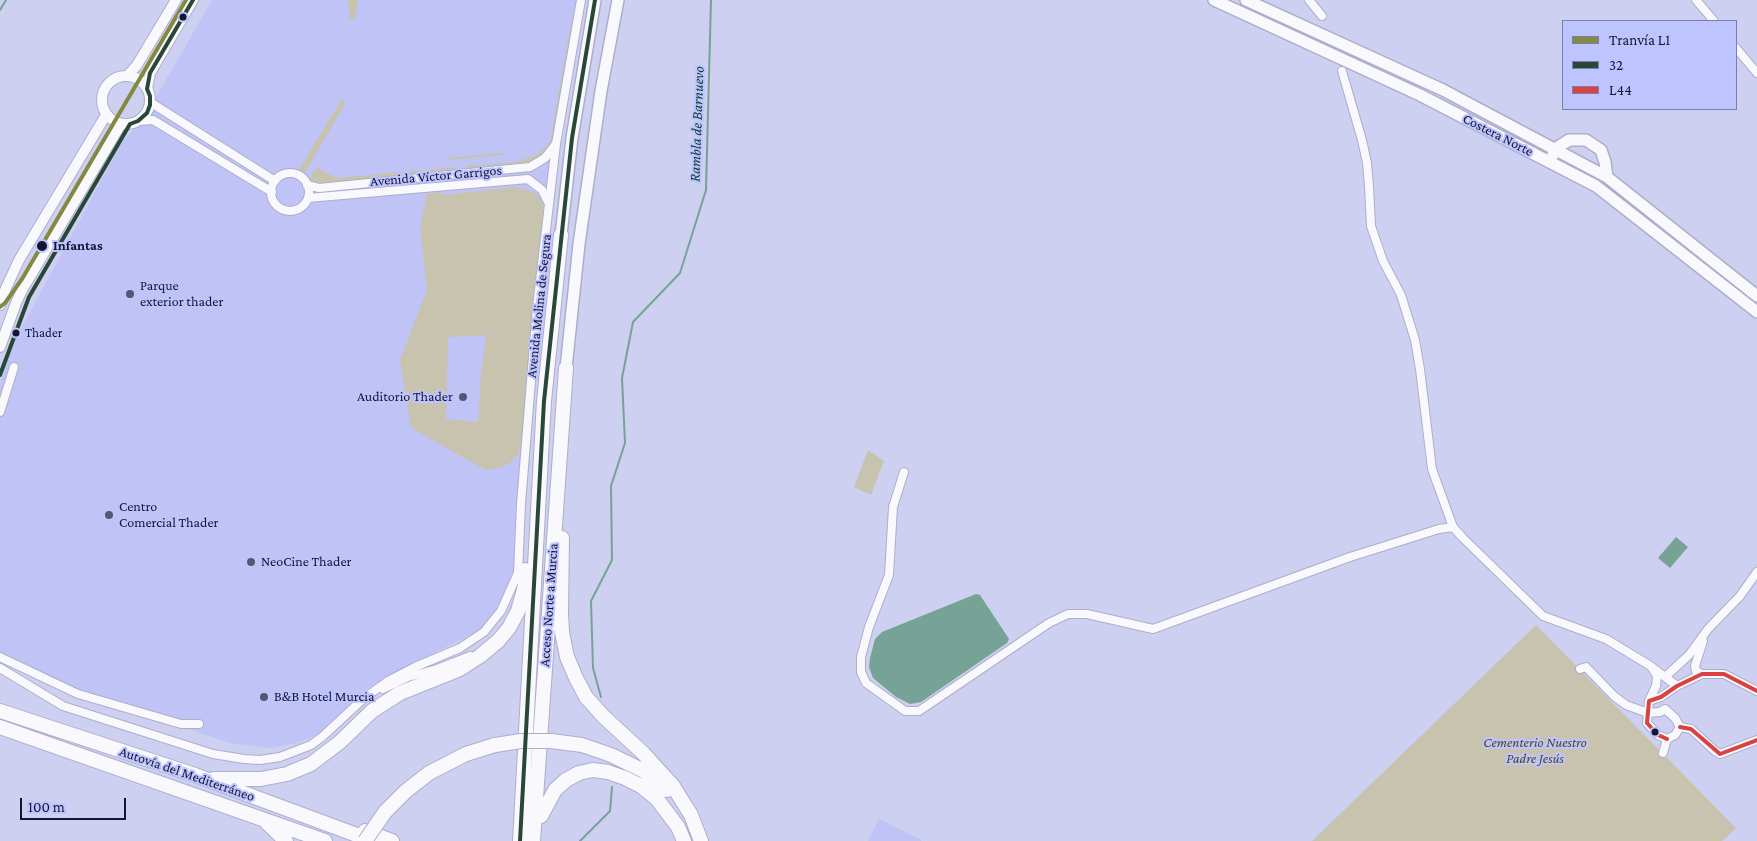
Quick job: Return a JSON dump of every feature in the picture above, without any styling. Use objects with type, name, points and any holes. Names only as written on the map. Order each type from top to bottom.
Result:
[{"type":"highway","name":"Acceso Norte a Murcia","points":[[520,841],[544,401],[561,235]]},
{"type":"highway","name":"Acceso Norte a Murcia","points":[[533,841],[566,368]]},
{"type":"highway","points":[[566,368],[562,482],[561,612],[564,644],[581,688],[593,705],[673,786],[692,815],[700,841]]},
{"type":"highway","points":[[195,775],[214,778],[261,779],[287,774],[311,764],[340,742],[372,711],[400,693],[460,669],[498,641],[509,628],[518,611],[524,586],[532,471],[544,401]]},
{"type":"highway","points":[[539,841],[562,482]]},
{"type":"highway","name":"Autovía del Mediterráneo","points":[[0,711],[195,775],[373,841]]},
{"type":"highway","name":"Autovía del Mediterráneo","points":[[0,726],[325,841]]},
{"type":"highway","points":[[365,841],[385,812],[406,791],[430,773],[466,754],[496,745],[521,741],[551,741],[566,742],[595,749],[644,771],[666,789],[678,802],[700,841]]},
{"type":"highway","points":[[540,816],[554,790],[566,780],[579,773],[593,770],[608,772],[626,778],[641,786],[657,799],[678,827],[684,841]]},
{"type":"highway","points":[[214,778],[392,841]]},
{"type":"highway","points":[[265,820],[286,841]]},
{"type":"main road","name":"Avenida Molina de Segura","points":[[561,235],[572,138],[595,0]]},
{"type":"main road","points":[[566,368],[580,235],[601,91],[618,0]]},
{"type":"main road","name":"Costera Norte","points":[[1214,0],[1420,95],[1551,161],[1596,186],[1757,312]]},
{"type":"main road","name":"Costera Norte","points":[[1246,0],[1443,90],[1607,177],[1757,296]]},
{"type":"main road","points":[[1551,161],[1561,143],[1580,139],[1591,142],[1603,154],[1607,177]]},
{"type":"street","points":[[128,76],[137,65],[176,0]]},
{"type":"street","points":[[147,88],[150,73],[193,0]]},
{"type":"street","name":"Avenida Molina de Segura","points":[[363,699],[388,680],[460,648],[484,632],[501,611],[518,573],[521,504],[536,317],[556,144],[581,0]]},
{"type":"street","points":[[1309,0],[1322,16]]},
{"type":"street","points":[[1696,0],[1713,20]]},
{"type":"street","points":[[1737,49],[1757,73]]},
{"type":"street","points":[[1342,71],[1362,140],[1371,226],[1383,261],[1400,295],[1415,340],[1432,469],[1453,527],[1543,616],[1606,639],[1649,665],[1677,686]]},
{"type":"street","points":[[138,121],[147,113],[150,105],[150,96],[147,88],[137,78],[128,76],[113,79],[107,84],[101,101],[106,114],[112,120],[121,124],[153,120],[272,192]]},
{"type":"street","points":[[150,105],[153,104],[275,181]]},
{"type":"street","points":[[0,305],[19,260],[106,114]]},
{"type":"street","points":[[0,347],[22,290],[121,124]]},
{"type":"street","name":"Avenida Víctor Garrigos","points":[[307,185],[319,188],[530,168],[545,158],[556,144]]},
{"type":"street","points":[[286,174],[293,174],[304,179],[307,185],[308,198],[301,208],[289,211],[282,209],[276,204],[272,192],[275,181],[286,174]]},
{"type":"street","name":"Avenida Víctor Garrigos","points":[[308,198],[528,178],[542,190],[549,204]]},
{"type":"street","points":[[0,412],[14,367]]},
{"type":"street","points":[[904,472],[892,507],[889,575],[869,627],[861,657],[861,672],[866,683],[905,711],[919,711],[1049,623],[1068,614],[1087,614],[1153,629],[1350,557],[1439,529],[1453,527]]},
{"type":"street","points":[[1665,677],[1689,655],[1708,629],[1740,596],[1757,572]]},
{"type":"street","points":[[1702,674],[1696,671],[1695,662],[1708,629]]},
{"type":"street","points":[[0,668],[63,706],[213,754],[260,760],[280,757],[311,745],[363,699],[408,676],[437,669],[467,658],[498,641]]},
{"type":"street","points":[[0,657],[78,694],[181,724],[199,724]]},
{"type":"street","points":[[1649,665],[1657,676],[1656,686],[1650,701],[1647,723],[1658,734],[1667,739]]},
{"type":"street","points":[[1580,669],[1586,667],[1614,696],[1626,705],[1648,713],[1665,709]]},
{"type":"street","points":[[1650,701],[1702,674],[1724,674],[1757,691]]},
{"type":"street","points":[[1667,693],[1665,709],[1675,718],[1680,727],[1691,730],[1720,754],[1757,740]]},
{"type":"street","points":[[1663,753],[1667,739],[1675,735],[1680,727]]},
{"type":"shaded area","points":[[212,0],[584,0],[554,173],[533,382],[521,572],[487,626],[366,689],[317,735],[296,743],[270,748],[230,743],[115,704],[0,659],[0,384],[10,349],[121,144],[147,113]]},
{"type":"shaded area","points":[[1676,537],[1688,547],[1670,568],[1658,558]]},
{"type":"shaded area","points":[[976,594],[980,595],[1009,639],[1007,643],[921,702],[910,704],[896,697],[873,678],[869,667],[870,658],[875,639],[882,632]]},
{"type":"shaded area","points":[[879,819],[921,840],[921,841],[868,841]]},
{"type":"green space","points":[[348,0],[358,0],[355,19],[350,19]]},
{"type":"green space","points":[[571,23],[573,27],[552,145],[538,159],[524,165],[465,169],[466,166],[516,162],[537,155],[550,142]]},
{"type":"green space","points":[[341,100],[345,104],[303,176],[297,173]]},
{"type":"green space","points":[[504,154],[446,160],[446,158]]},
{"type":"green space","points":[[457,167],[457,172],[316,185],[308,183],[314,170],[318,168],[336,178]]},
{"type":"green space","points":[[517,187],[535,193],[541,199],[544,209],[521,446],[518,455],[510,463],[499,468],[486,470],[411,428],[400,360],[427,290],[420,227],[427,194],[442,192],[442,195]],"holes":[[[486,335],[478,422],[446,419],[448,337]]]},
{"type":"green space","points":[[868,450],[884,461],[871,495],[854,487]]},
{"type":"green space","name":"Cementerio Nuestro Padre Jesús","points":[[1536,625],[1736,828],[1722,841],[1312,841]]},
{"type":"waterway","points":[[0,10],[6,0]]},
{"type":"waterway","name":"Rambla de Barnuevo","points":[[601,697],[593,668],[591,601],[612,560],[611,486],[625,443],[622,378],[633,322],[680,273],[706,190],[711,0]]},
{"type":"waterway","points":[[580,841],[610,811],[612,787]]},
{"type":"tram line","name":"L1","points":[[0,307],[22,279],[186,0]]},
{"type":"transit line","name":"32","points":[[0,375],[29,297],[130,124],[138,121],[147,113],[150,105],[150,96],[147,89],[150,73],[193,0]]},
{"type":"transit line","name":"32","points":[[520,841],[544,401],[572,138],[595,0]]},
{"type":"transit line","name":"L44","points":[[1667,739],[1658,735],[1647,723],[1649,701],[1661,697],[1677,686],[1702,674],[1724,674],[1757,691]]},
{"type":"transit line","name":"L44","points":[[1680,727],[1691,729],[1720,754],[1757,740]]},
{"type":"place","name":"Infantas","points":[[42,246]]},
{"type":"place","name":"Parque exterior thader","points":[[130,294]]},
{"type":"place","name":"Thader","points":[[16,333]]},
{"type":"place","name":"Auditorio Thader","points":[[463,397]]},
{"type":"place","name":"Centro Comercial Thader","points":[[109,515]]},
{"type":"place","name":"NeoCine Thader","points":[[251,562]]},
{"type":"place","name":"B&B Hotel Murcia","points":[[264,697]]}]
